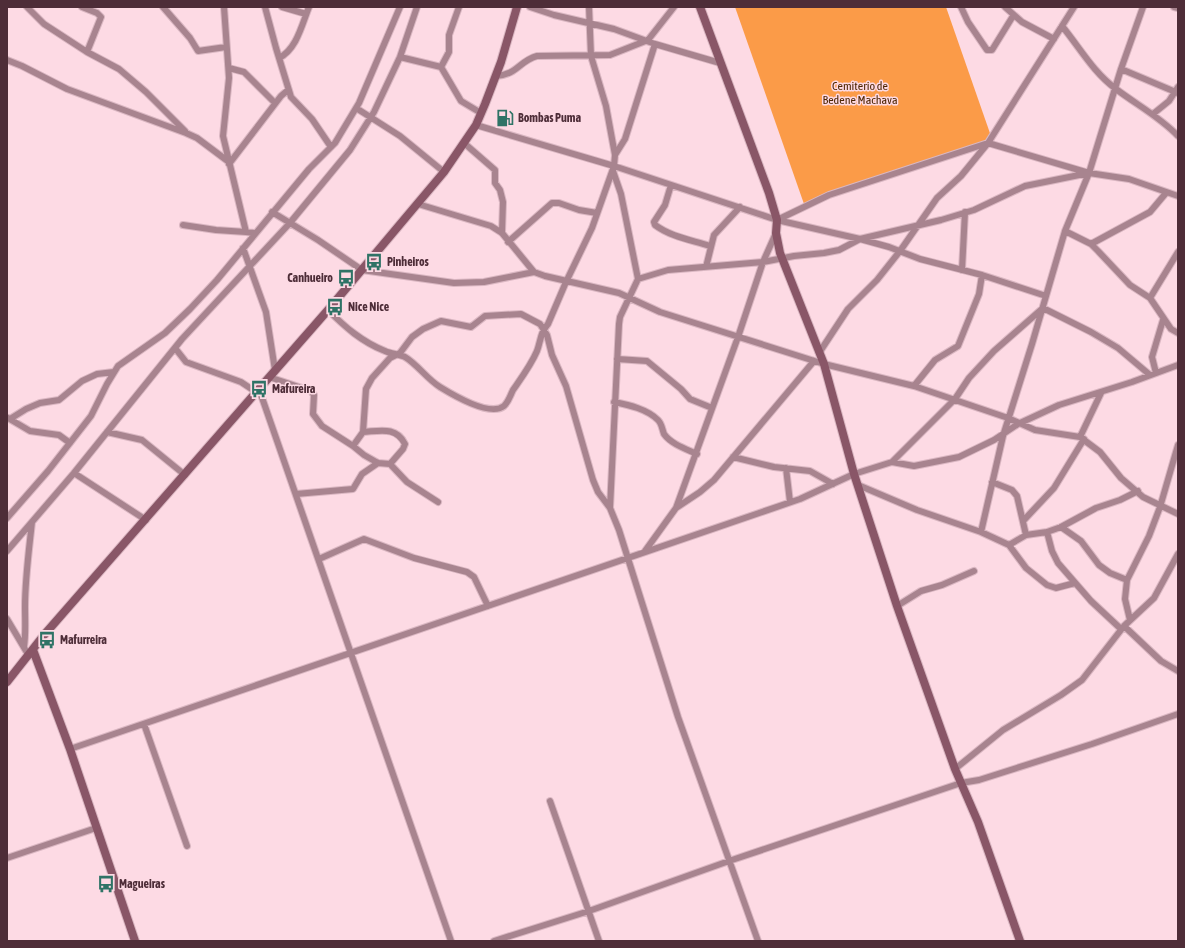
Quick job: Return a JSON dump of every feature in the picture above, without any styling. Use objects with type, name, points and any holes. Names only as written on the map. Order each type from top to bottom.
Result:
[{"type":"main road","points":[[7,682],[44,635],[328,310],[444,172],[476,125],[496,76],[516,7]]},
{"type":"main road","points":[[700,7],[769,193],[777,220],[776,233],[782,258],[824,364],[854,474],[897,606],[955,769],[978,822],[1020,941]]},
{"type":"main road","points":[[31,653],[70,749],[135,941]]},
{"type":"street","points":[[27,7],[44,24],[87,52],[119,69],[152,97],[186,133]]},
{"type":"street","points":[[82,7],[97,13],[101,17],[87,52]]},
{"type":"street","points":[[163,7],[184,30],[198,51],[226,48]]},
{"type":"street","points":[[224,7],[226,48],[229,68],[228,92],[222,136],[246,232]]},
{"type":"street","points":[[265,7],[288,90],[292,97],[312,119],[331,147]]},
{"type":"street","points":[[282,7],[306,14]]},
{"type":"street","points":[[279,58],[286,54],[294,45],[309,7]]},
{"type":"street","points":[[7,518],[91,416],[118,366],[165,333],[190,309],[309,169],[331,147],[347,126],[356,108],[400,7]]},
{"type":"street","points":[[7,551],[108,432],[175,348],[289,224],[350,150],[372,116],[400,57],[418,7]]},
{"type":"street","points":[[441,67],[449,52],[449,35],[458,7]]},
{"type":"street","points":[[530,7],[590,24],[614,29],[648,40],[654,44],[720,63]]},
{"type":"street","points":[[328,310],[345,328],[359,337],[396,355],[403,356],[439,386],[475,405],[492,410],[502,407],[508,401],[535,355],[543,328],[548,324],[579,256],[597,213],[613,168],[614,155],[606,106],[591,56],[589,7]]},
{"type":"street","points":[[496,76],[510,74],[528,58],[537,56],[610,55],[648,40],[674,7]]},
{"type":"street","points":[[961,7],[968,22],[989,51],[992,50],[1014,16]]},
{"type":"street","points":[[1005,7],[1014,16],[1054,39]]},
{"type":"street","points":[[820,353],[848,309],[877,280],[938,198],[961,176],[988,143],[1074,7]]},
{"type":"street","points":[[981,532],[1008,418],[1043,308],[1065,231],[1089,173],[1116,90],[1121,69],[1143,7]]},
{"type":"street","points":[[1174,7],[1178,8]]},
{"type":"street","points":[[1062,26],[1097,73],[1116,90],[1153,114],[1178,136]]},
{"type":"street","points":[[614,155],[625,139],[654,44]]},
{"type":"street","points":[[400,57],[441,67],[457,97],[466,106],[481,113]]},
{"type":"street","points":[[7,60],[67,89],[197,138],[229,163]]},
{"type":"street","points":[[229,68],[244,72],[275,103]]},
{"type":"street","points":[[1121,69],[1177,91],[1169,101],[1153,114]]},
{"type":"street","points":[[229,163],[255,132],[275,103],[288,90]]},
{"type":"street","points":[[356,108],[372,116],[400,136],[444,172]]},
{"type":"street","points":[[476,125],[671,185],[777,220],[860,239],[900,251],[920,259],[982,275],[1046,296]]},
{"type":"street","points":[[464,143],[495,170],[495,183],[500,190],[503,202],[502,233]]},
{"type":"street","points":[[777,220],[829,195],[988,143],[1089,173],[1128,179],[1178,196]]},
{"type":"street","points":[[610,508],[614,402],[620,318],[638,279],[622,201],[613,168]]},
{"type":"street","points":[[638,279],[668,270],[763,262],[839,250],[860,239],[965,212],[1025,186],[1089,173]]},
{"type":"street","points":[[671,185],[665,205],[654,222],[655,225],[674,236],[710,246]]},
{"type":"street","points":[[1090,244],[1150,212],[1166,193]]},
{"type":"street","points":[[508,242],[552,203],[597,213]]},
{"type":"street","points":[[418,204],[491,226],[502,233],[534,272]]},
{"type":"street","points":[[706,266],[714,235],[740,207]]},
{"type":"street","points":[[272,212],[289,224],[318,240],[362,270],[454,283],[484,282],[534,272],[566,282],[592,286],[630,296],[641,304],[660,312],[824,364],[914,386],[1008,418],[1018,424],[1042,431],[1082,438],[1100,452],[1121,478],[1148,501],[1178,514]]},
{"type":"street","points":[[962,270],[965,212]]},
{"type":"street","points":[[183,225],[216,230],[254,233]]},
{"type":"street","points":[[1065,231],[1090,244],[1130,285],[1150,298],[1171,329],[1178,333]]},
{"type":"street","points":[[645,551],[676,508],[697,454],[763,262],[776,233]]},
{"type":"street","points":[[243,248],[266,312],[272,373],[311,391],[314,395],[313,414],[317,421],[325,429],[378,463],[390,464],[407,482],[438,502]]},
{"type":"street","points":[[1150,298],[1178,252]]},
{"type":"street","points":[[914,386],[939,356],[958,346],[979,294],[982,275]]},
{"type":"street","points":[[1043,308],[1091,332],[1118,348],[1153,374]]},
{"type":"street","points":[[70,749],[790,502],[854,474],[892,462],[955,399],[969,378],[994,351],[1043,308]]},
{"type":"street","points":[[353,446],[363,432],[366,389],[385,363],[396,355],[412,337],[423,329],[441,321],[471,327],[485,316],[521,314],[540,324],[547,335],[552,355],[566,386],[593,480],[598,492],[610,508],[678,717],[758,941]]},
{"type":"street","points":[[1153,374],[1152,357],[1164,320]]},
{"type":"street","points":[[175,348],[186,362],[241,382],[257,390],[296,494],[352,653],[451,941]]},
{"type":"street","points":[[617,359],[647,362],[682,389],[690,399],[712,408]]},
{"type":"street","points":[[676,508],[700,492],[733,457],[814,361]]},
{"type":"street","points":[[892,462],[914,466],[959,457],[1003,436],[1018,424],[1059,405],[1101,393],[1178,364]]},
{"type":"street","points":[[9,418],[40,403],[59,400],[82,381],[97,374],[114,372]]},
{"type":"street","points":[[1024,520],[1054,488],[1082,438],[1101,393]]},
{"type":"street","points":[[614,402],[638,408],[659,420],[666,436],[675,443],[697,454]]},
{"type":"street","points":[[9,418],[30,431],[60,435],[70,443]]},
{"type":"street","points":[[363,432],[388,430],[398,434],[405,444],[390,464]]},
{"type":"street","points":[[108,432],[142,440],[185,475]]},
{"type":"street","points":[[1130,620],[1125,599],[1128,580],[1149,536],[1160,507],[1178,445]]},
{"type":"street","points":[[733,457],[786,468],[810,471],[834,484]]},
{"type":"street","points":[[296,494],[353,489],[357,484],[359,477],[378,463]]},
{"type":"street","points":[[786,468],[790,502]]},
{"type":"street","points":[[74,473],[146,520]]},
{"type":"street","points":[[992,482],[1015,492],[1024,520],[1026,535]]},
{"type":"street","points":[[858,485],[917,510],[981,532],[1009,545],[1026,568],[1047,585],[1056,588],[1075,583]]},
{"type":"street","points":[[1009,545],[1026,535],[1047,532],[1061,527],[1096,508],[1120,500],[1138,491]]},
{"type":"street","points":[[24,647],[26,636],[27,567],[32,522]]},
{"type":"street","points":[[1061,527],[1081,541],[1099,565],[1110,573],[1128,580]]},
{"type":"street","points":[[1047,532],[1052,551],[1058,563],[1075,583],[1122,628],[1161,661],[1178,671]]},
{"type":"street","points":[[318,559],[364,539],[414,558],[467,572],[474,577],[488,606]]},
{"type":"street","points":[[955,769],[1003,730],[1061,695],[1082,680],[1122,628],[1154,598],[1178,554]]},
{"type":"street","points":[[897,606],[921,591],[942,585],[974,571]]},
{"type":"street","points":[[7,619],[24,647],[31,653]]},
{"type":"street","points":[[494,941],[589,911],[729,861],[961,783],[979,780],[1178,714]]},
{"type":"street","points":[[144,724],[187,846]]},
{"type":"street","points":[[550,801],[599,941]]},
{"type":"street","points":[[7,858],[96,828]]},
{"type":"green space","name":"Cemiterio de Bedene Machava","points":[[735,7],[946,7],[992,139],[804,204]]},
{"type":"place","name":"Bombas Puma","points":[[505,118]]},
{"type":"place","name":"Pinheiros","points":[[374,262]]},
{"type":"place","name":"Canhueiro","points":[[346,278]]},
{"type":"place","name":"Nice Nice","points":[[335,307]]},
{"type":"place","name":"Mafureira","points":[[259,389]]},
{"type":"place","name":"Mafurreira","points":[[47,640]]},
{"type":"place","name":"Magueiras","points":[[106,884]]}]
